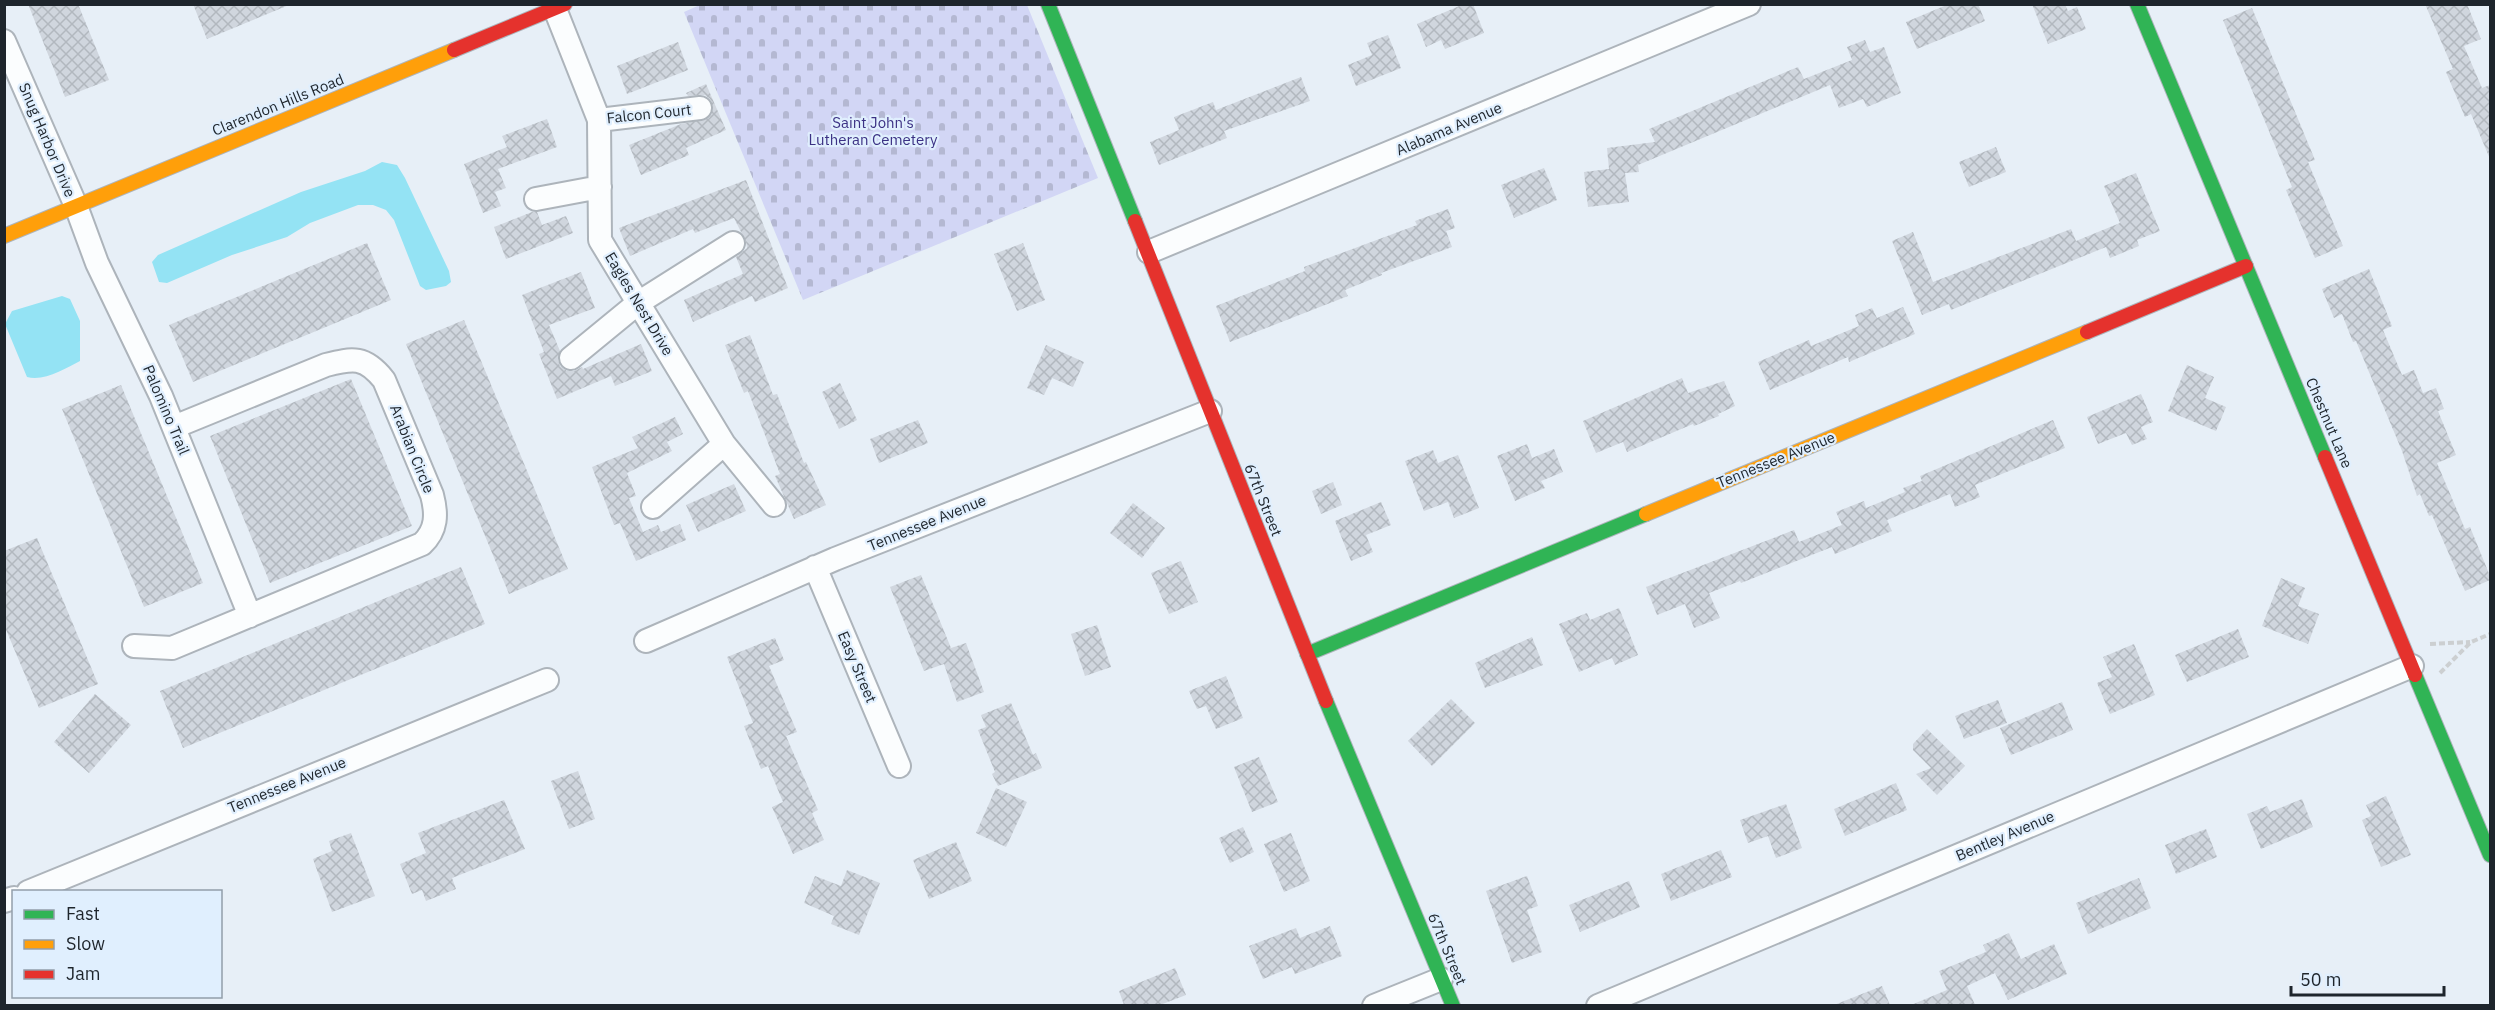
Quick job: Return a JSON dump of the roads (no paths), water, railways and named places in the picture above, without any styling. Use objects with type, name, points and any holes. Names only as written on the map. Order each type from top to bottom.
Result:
[{"type":"street","name":"67th Street","points":[[1048,4],[1149,252],[1306,654],[1453,1005]]},
{"type":"street","name":"Alabama Avenue","points":[[1149,252],[1749,4]]},
{"type":"street","name":"Chestnut Lane","points":[[2137,4],[2490,855]]},
{"type":"street","name":"Eagles Nest Drive","points":[[560,7],[599,120],[600,240],[724,444],[774,505]]},
{"type":"street","name":"Clarendon Hills Road","points":[[4,236],[560,7]]},
{"type":"street","name":"Snug Harbor Drive","points":[[4,41],[76,206]]},
{"type":"street","name":"Falcon Court","points":[[599,120],[700,108]]},
{"type":"street","points":[[536,199],[600,187]]},
{"type":"street","name":"Palomino Trail","points":[[76,206],[97,263],[174,427],[250,616]]},
{"type":"street","points":[[571,358],[638,303],[733,243]]},
{"type":"street","name":"Tennessee Avenue","points":[[1306,654],[2246,266]]},
{"type":"street","name":"Arabian Circle","points":[[134,646],[172,648],[422,544],[429,537],[434,525],[436,510],[432,495],[384,380],[374,367],[362,361],[346,360],[326,365],[174,427]]},
{"type":"street","name":"Tennessee Avenue","points":[[646,641],[815,567],[1210,411]]},
{"type":"street","points":[[652,507],[724,444]]},
{"type":"street","name":"Easy Street","points":[[815,567],[900,766]]},
{"type":"street","name":"Bentley Avenue","points":[[1598,1005],[2412,666]]},
{"type":"street","name":"Tennessee Avenue","points":[[30,890],[547,680]]},
{"type":"street","points":[[1374,1005],[1442,979]]},
{"type":"park label","name":"Saint John's Lutheran Cemetery","points":[[873,132]]}]
